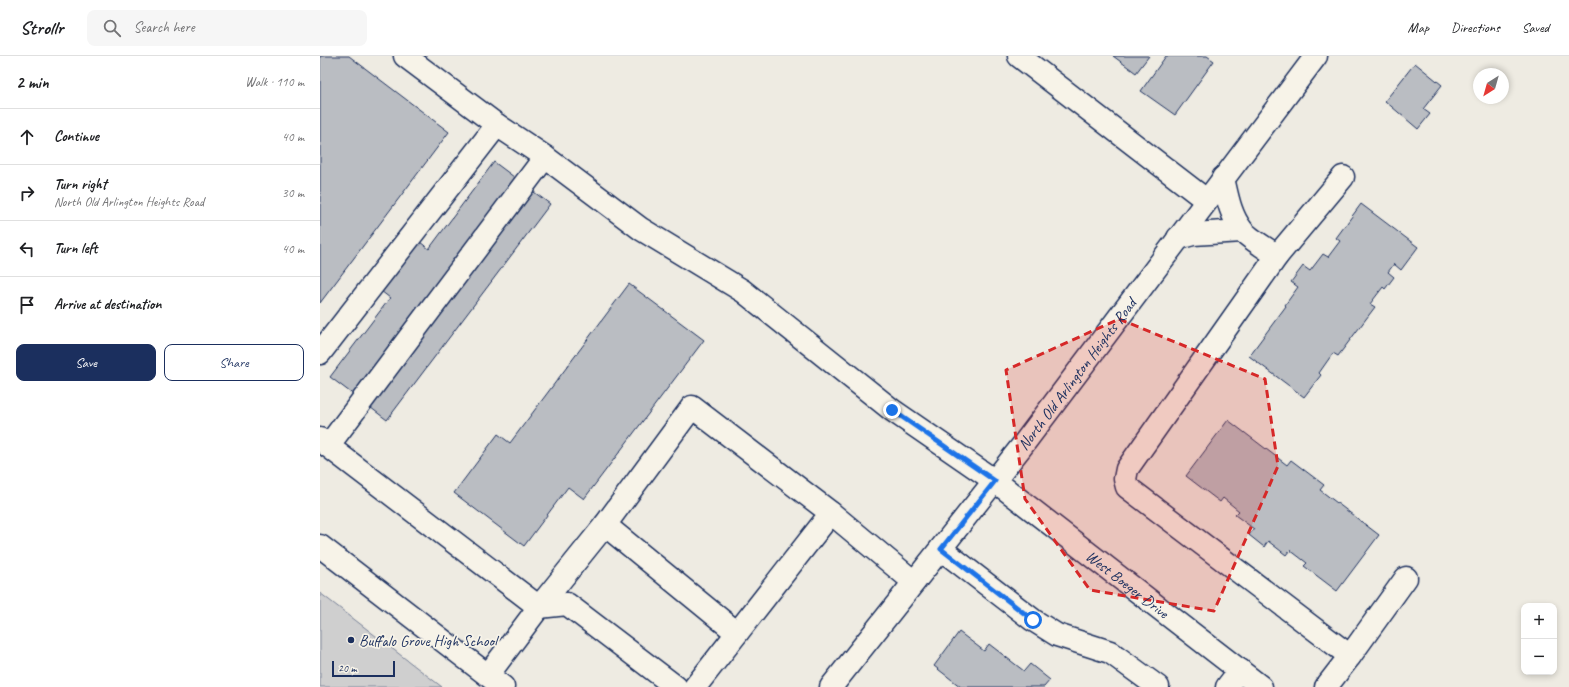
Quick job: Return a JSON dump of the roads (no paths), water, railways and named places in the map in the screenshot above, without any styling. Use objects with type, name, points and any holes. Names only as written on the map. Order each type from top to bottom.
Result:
[{"type":"street","name":"West Boeger Drive","points":[[405,56],[498,125],[545,157],[641,229],[743,292],[892,410],[995,481],[1234,679],[1261,687]]},
{"type":"street","points":[[1019,56],[1206,200]]},
{"type":"street","name":"North Old Arlington Heights Road","points":[[831,687],[995,481],[1224,178],[1308,59]]},
{"type":"street","points":[[320,353],[498,125]]},
{"type":"street","points":[[545,157],[324,443],[539,607],[567,604],[676,687]]},
{"type":"street","points":[[1343,177],[1277,256],[1127,469],[1125,478],[1128,487],[1350,656]]},
{"type":"street","points":[[1224,178],[1228,202],[1242,231],[1277,256]]},
{"type":"street","points":[[1178,238],[1208,232],[1242,231]]},
{"type":"street","points":[[320,546],[495,681],[539,607],[605,525],[692,407],[830,513],[914,582]]},
{"type":"street","points":[[695,687],[830,513]]},
{"type":"street","points":[[605,525],[737,633]]},
{"type":"street","points":[[941,549],[1033,620],[1057,635],[1110,652],[1158,687]]},
{"type":"street","points":[[1326,687],[1406,578]]},
{"type":"place","name":"Buffalo Grove High School","points":[[351,640]]}]
